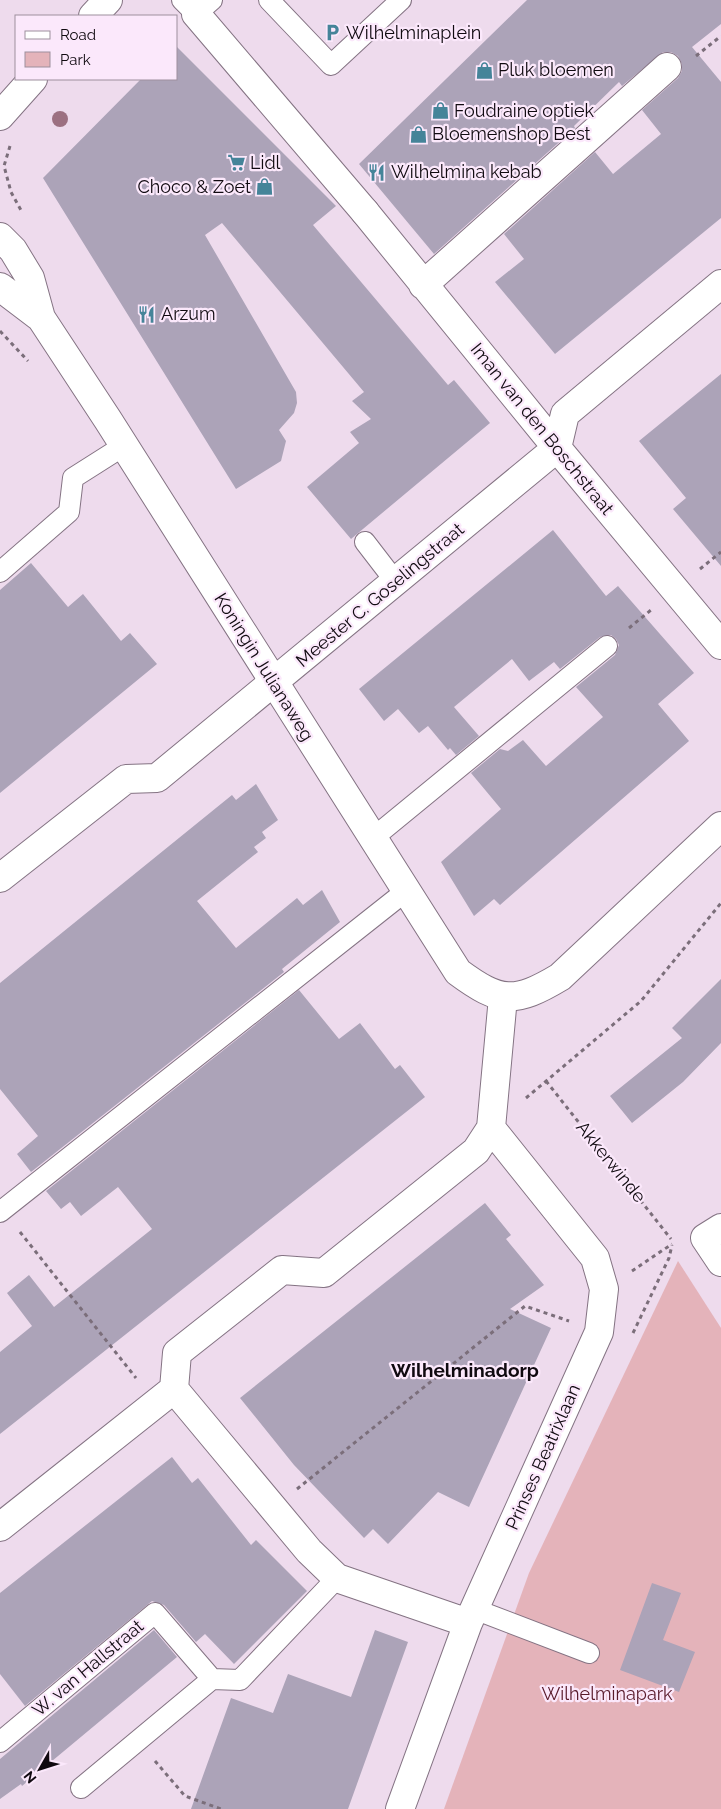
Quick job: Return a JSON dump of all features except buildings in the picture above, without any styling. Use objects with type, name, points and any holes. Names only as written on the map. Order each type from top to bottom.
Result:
[{"type":"street","points":[[94,15],[108,0]]},
{"type":"street","name":"Iman van den Boschstraat","points":[[197,5],[557,448],[721,645]]},
{"type":"street","points":[[424,285],[668,67]]},
{"type":"street","points":[[3,119],[32,80]]},
{"type":"street","name":"Koningin Julianaweg","points":[[0,237],[13,250],[30,278],[40,318]]},
{"type":"street","points":[[557,448],[565,414],[721,284]]},
{"type":"street","name":"Koningin Julianaweg","points":[[0,287],[40,318],[125,446],[458,972],[483,990],[503,997]]},
{"type":"street","name":"Meester C. Goselingstraat","points":[[0,878],[126,778],[157,778],[557,448]]},
{"type":"street","points":[[0,1528],[165,1396],[177,1353],[282,1270],[324,1273],[476,1151],[492,1128],[503,997],[535,992],[560,977],[721,826]]},
{"type":"street","name":"Prinses Beatrixlaan","points":[[400,1809],[471,1616],[599,1332],[604,1289],[595,1258],[492,1128]]},
{"type":"street","points":[[721,1228],[705,1238],[721,1262]]},
{"type":"street","points":[[165,1396],[273,1508],[309,1551],[338,1578],[471,1616]]},
{"type":"lane","points":[[269,0],[331,65],[401,0]]},
{"type":"lane","points":[[0,572],[69,512],[73,478],[125,446]]},
{"type":"lane","points":[[364,542],[395,581]]},
{"type":"lane","points":[[373,838],[607,646]]},
{"type":"lane","points":[[1,1211],[406,891]]},
{"type":"lane","points":[[81,1788],[212,1680],[240,1680],[338,1578]]},
{"type":"lane","name":"W. van Hallstraat","points":[[0,1742],[155,1612],[212,1680]]},
{"type":"lane","points":[[471,1616],[589,1653]]},
{"type":"path","points":[[3,119],[4,166],[11,192],[26,219]]},
{"type":"path","points":[[607,646],[675,590]]},
{"type":"path","name":"Akkerwinde","points":[[604,1289],[672,1244],[670,1236],[546,1081],[641,1001],[721,903]]},
{"type":"path","points":[[1,1211],[165,1396]]},
{"type":"path","points":[[273,1508],[525,1306],[599,1332]]},
{"type":"path","points":[[138,1741],[185,1796],[221,1809]]},
{"type":"green space","name":"Wilhelminapark","points":[[678,1261],[721,1328],[721,1809],[444,1809],[529,1573]]},
{"type":"place","name":"Wilhelminaplein","points":[[332,33]]},
{"type":"place","name":"Pluk bloemen","points":[[484,70]]},
{"type":"place","name":"Foudraine optiek","points":[[440,111]]},
{"type":"place","name":"Bloemenshop Best","points":[[418,134]]},
{"type":"place","name":"Lidl","points":[[236,163]]},
{"type":"place","name":"Wilhelmina kebab","points":[[377,172]]},
{"type":"place","name":"Choco & Zoet","points":[[265,187]]},
{"type":"place","name":"Arzum","points":[[147,314]]},
{"type":"district","name":"Wilhelminadorp","points":[[465,1370]]}]
